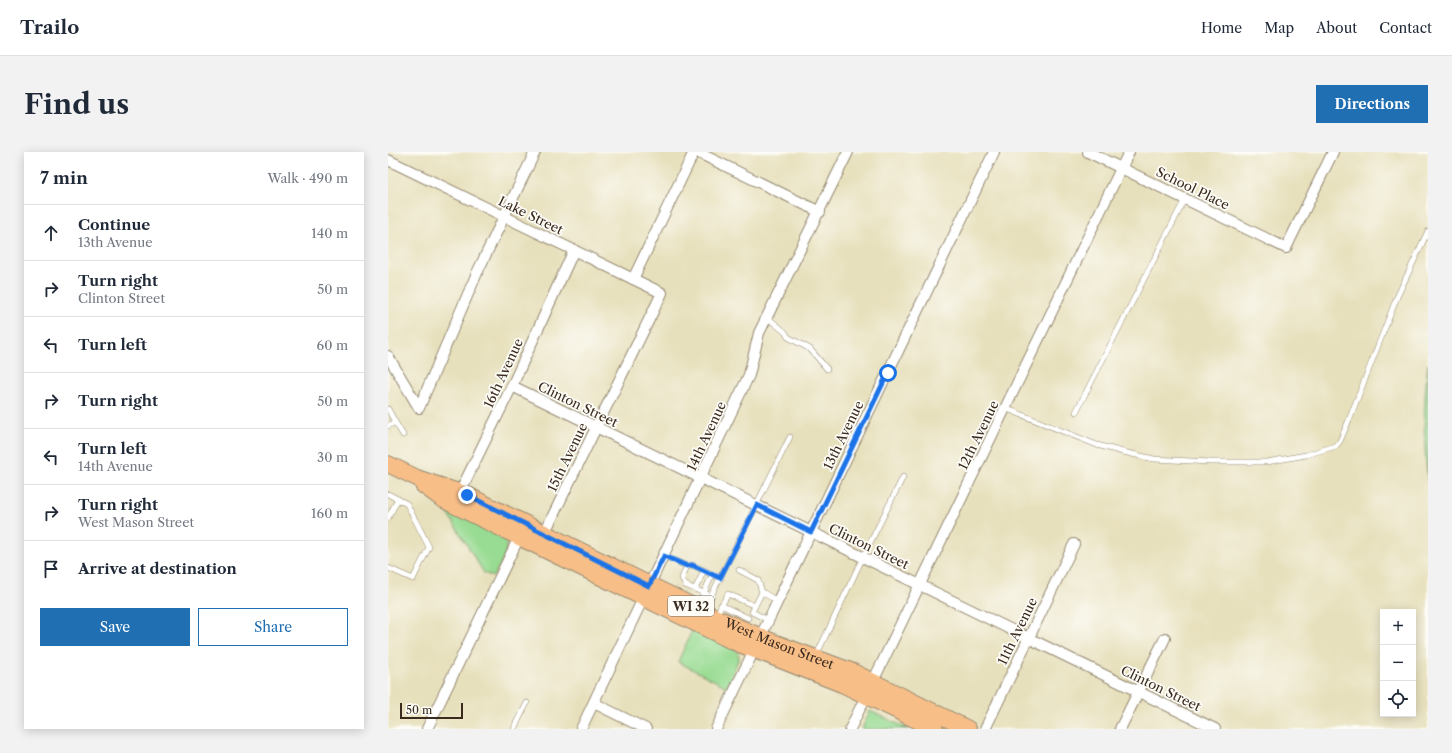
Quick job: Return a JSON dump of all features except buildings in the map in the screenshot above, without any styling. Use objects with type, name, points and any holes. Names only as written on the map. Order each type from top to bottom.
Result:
[{"type":"main road","name":"West Mason Street","points":[[388,464],[541,541],[647,592],[732,641],[757,643],[816,658],[853,672],[968,729]]},
{"type":"main road","name":"West Mason Street","points":[[647,592],[744,623],[757,643],[935,729]]},
{"type":"street","points":[[388,356],[419,408],[477,273],[535,152]]},
{"type":"street","points":[[633,279],[695,152],[820,212]]},
{"type":"street","name":"14th Avenue","points":[[581,729],[749,375],[759,333],[820,212],[848,152]]},
{"type":"street","name":"13th Avenue","points":[[716,729],[994,152]]},
{"type":"street","name":"School Place","points":[[1088,152],[1286,248],[1333,152]]},
{"type":"street","name":"12th Avenue","points":[[850,729],[1129,152]]},
{"type":"street","name":"Lake Street","points":[[388,160],[662,293]]},
{"type":"street","name":"16th Avenue","points":[[457,499],[512,386],[574,250]]},
{"type":"street","name":"15th Avenue","points":[[541,541],[662,293]]},
{"type":"street","name":"Clinton Street","points":[[512,386],[1215,729]]},
{"type":"street","points":[[427,729],[522,531]]},
{"type":"street","name":"11th Avenue","points":[[985,729],[1074,544]]},
{"type":"street","points":[[1120,729],[1165,638]]},
{"type":"street","points":[[594,704],[646,729]]},
{"type":"lane","points":[[1076,412],[1185,199]]},
{"type":"lane","points":[[1006,408],[1097,445],[1154,459],[1210,462],[1267,462],[1336,446],[1340,441],[1349,420],[1395,304],[1428,231]]},
{"type":"lane","points":[[767,317],[785,332],[788,337],[810,349],[827,369]]},
{"type":"lane","points":[[388,409],[403,435]]},
{"type":"lane","points":[[388,426],[395,422]]},
{"type":"lane","points":[[709,611],[712,596],[720,578],[790,437]]},
{"type":"lane","points":[[816,658],[863,557],[903,477]]},
{"type":"lane","points":[[388,494],[407,504],[429,547],[413,579],[388,568]]},
{"type":"lane","points":[[388,517],[398,499]]},
{"type":"lane","points":[[664,556],[687,566],[692,565],[720,578]]},
{"type":"lane","points":[[687,566],[682,578],[685,585],[712,596]]},
{"type":"lane","points":[[740,570],[758,580],[762,592],[777,601]]},
{"type":"lane","points":[[695,589],[704,571]]},
{"type":"lane","points":[[709,611],[704,593],[712,574]]},
{"type":"lane","points":[[744,623],[752,612],[762,592]]},
{"type":"lane","points":[[709,611],[728,594],[755,606]]},
{"type":"lane","points":[[752,612],[768,620]]},
{"type":"lane","points":[[514,729],[527,703]]},
{"type":"green space","points":[[1428,364],[1428,482],[1424,423]]},
{"type":"green space","points":[[442,504],[505,538],[505,553],[493,577],[484,573]]},
{"type":"green space","points":[[693,628],[737,651],[739,656],[738,660],[727,687],[678,662]]},
{"type":"green space","points":[[870,711],[909,729],[862,729]]},
{"type":"route","points":[[467,495],[649,586],[664,556],[687,566],[692,565],[720,578],[757,505],[811,532],[888,373]]}]
